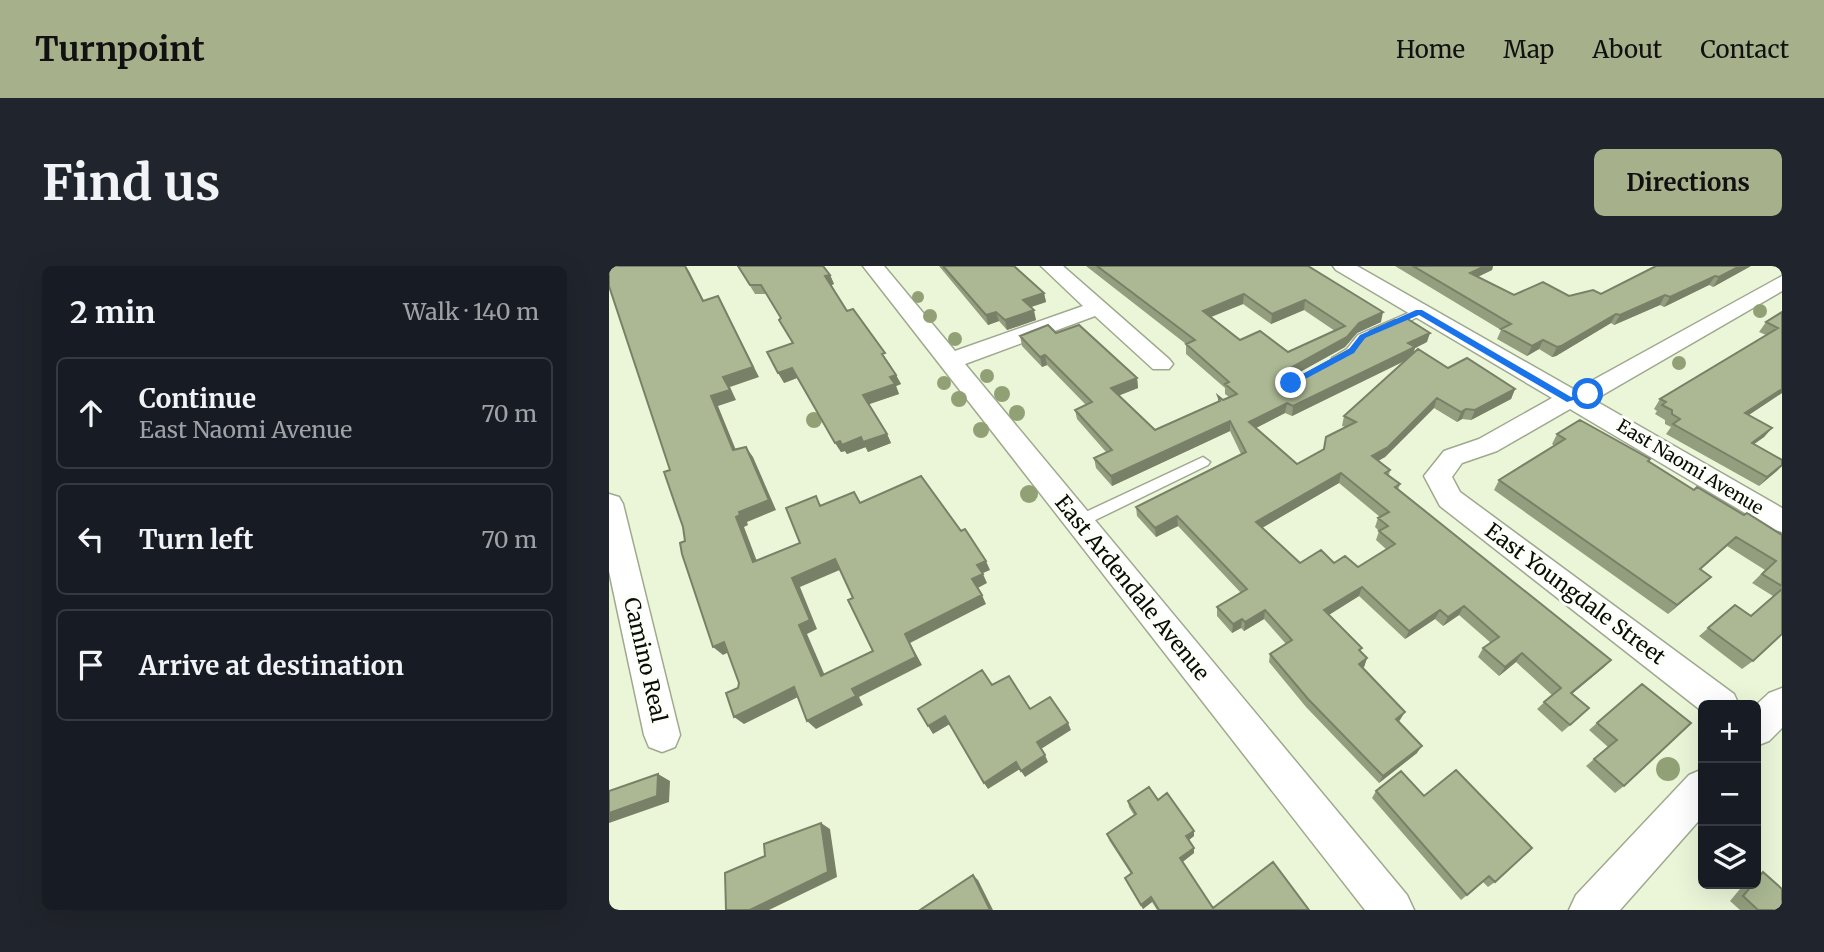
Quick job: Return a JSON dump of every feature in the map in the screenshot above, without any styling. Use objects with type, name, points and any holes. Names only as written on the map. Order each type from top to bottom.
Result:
[{"type":"street","name":"East Ardendale Avenue","points":[[873,266],[1392,910]]},
{"type":"street","points":[[1051,266],[1161,364]]},
{"type":"street","name":"East Naomi Avenue","points":[[1343,266],[1782,521]]},
{"type":"street","points":[[1570,400],[1588,394],[1782,282]]},
{"type":"street","points":[[950,361],[1098,308]]},
{"type":"street","name":"East Youngdale Street","points":[[1570,400],[1488,445],[1453,457],[1438,476],[1450,499],[1714,700]]},
{"type":"street","name":"Camino Real","points":[[609,504],[662,734]]},
{"type":"street","points":[[1761,724],[1782,704]]},
{"type":"street","points":[[1591,910],[1698,793]]},
{"type":"lane","points":[[1331,361],[1352,351],[1363,337],[1419,312]]},
{"type":"lane","points":[[1078,522],[1203,462]]},
{"type":"building","points":[[609,266],[685,266],[703,301],[718,296],[753,367],[723,377],[730,390],[711,396],[733,450],[746,447],[769,500],[739,512],[740,515],[736,517],[753,562],[800,543],[786,508],[816,496],[820,506],[854,492],[860,503],[921,476],[961,531],[965,529],[986,561],[977,565],[983,574],[972,579],[982,595],[905,634],[916,657],[852,689],[856,696],[807,721],[794,687],[734,717],[726,693],[738,688],[739,683],[724,642],[713,647],[682,554],[680,543],[685,541],[683,527],[664,472],[670,470],[609,286]],"holes":[[[835,559],[853,598],[848,600],[873,651],[821,676],[799,625],[810,620],[792,578]]]},
{"type":"building","points":[[738,266],[823,266],[830,275],[825,276],[847,311],[853,309],[885,353],[882,354],[896,375],[890,377],[895,384],[863,395],[887,434],[863,442],[861,437],[842,445],[840,441],[835,443],[792,368],[778,373],[767,352],[793,343],[761,285],[750,285]]},
{"type":"building","points":[[943,266],[1014,266],[1044,293],[1023,300],[1034,310],[1005,320],[996,312],[986,315]]},
{"type":"building","points":[[1097,266],[1308,266],[1383,312],[1359,323],[1347,337],[1285,371],[1284,375],[1288,379],[1298,378],[1358,345],[1370,331],[1395,320],[1398,322],[1406,318],[1430,333],[1408,343],[1415,347],[1293,406],[1287,403],[1249,422],[1297,464],[1324,449],[1326,437],[1356,422],[1344,416],[1418,349],[1448,368],[1467,358],[1515,389],[1475,410],[1466,409],[1461,412],[1437,398],[1388,447],[1372,456],[1390,470],[1385,473],[1400,484],[1395,487],[1611,660],[1571,693],[1589,708],[1570,725],[1544,702],[1561,688],[1522,653],[1505,667],[1483,648],[1499,637],[1464,606],[1448,617],[1440,610],[1409,631],[1362,587],[1324,610],[1362,648],[1359,650],[1367,658],[1359,664],[1405,712],[1396,719],[1422,746],[1383,776],[1308,699],[1270,654],[1292,640],[1265,610],[1245,622],[1242,619],[1233,624],[1217,607],[1247,589],[1177,516],[1155,528],[1136,507],[1246,452],[1230,421],[1111,476],[1094,458],[1112,450],[1075,410],[1092,402],[1045,355],[1040,357],[1020,336],[1048,325],[1056,333],[1079,325],[1137,378],[1111,388],[1155,430],[1220,401],[1218,396],[1223,400],[1237,394],[1225,384],[1229,382],[1186,344],[1195,340]],"holes":[[[1244,294],[1272,314],[1305,300],[1345,326],[1288,352],[1260,331],[1240,340],[1203,311]],[[1341,473],[1389,512],[1378,518],[1388,526],[1379,531],[1395,544],[1358,567],[1345,556],[1334,563],[1321,550],[1300,563],[1256,522]]]},
{"type":"building","points":[[1413,266],[1485,266],[1470,273],[1514,295],[1543,282],[1569,296],[1593,290],[1601,294],[1656,266],[1740,266],[1670,297],[1665,295],[1620,315],[1616,314],[1557,347],[1543,340],[1532,346],[1501,329],[1511,324]]},
{"type":"building","points":[[1782,312],[1782,389],[1745,413],[1772,428],[1752,443],[1782,460],[1782,465],[1767,477],[1673,424],[1680,419],[1672,414],[1672,410],[1662,405],[1666,402],[1660,399],[1778,328],[1766,322]]},
{"type":"building","points":[[1580,420],[1650,459],[1648,461],[1694,490],[1697,487],[1782,535],[1782,586],[1762,574],[1776,561],[1736,537],[1700,569],[1711,577],[1677,605],[1499,480],[1565,439],[1557,434]]},
{"type":"building","points":[[1782,589],[1782,634],[1753,661],[1708,628],[1735,605],[1751,616]]},
{"type":"building","points":[[982,670],[992,685],[1009,676],[1030,709],[1050,697],[1068,723],[1037,742],[1045,755],[1021,771],[1016,762],[984,783],[945,716],[928,726],[918,709]]},
{"type":"building","points":[[1642,684],[1691,723],[1624,786],[1594,759],[1617,740],[1597,723]]},
{"type":"building","points":[[1456,770],[1532,848],[1495,882],[1489,876],[1467,895],[1376,791],[1401,771],[1424,796]]},
{"type":"building","points":[[658,774],[657,796],[609,813],[609,791]]},
{"type":"building","points":[[1149,787],[1158,800],[1167,793],[1194,831],[1186,836],[1194,848],[1180,858],[1213,908],[1273,862],[1309,910],[1159,910],[1151,897],[1141,905],[1125,878],[1132,873],[1107,834],[1136,814],[1128,801]]},
{"type":"building","points":[[821,823],[828,872],[750,910],[726,910],[725,873],[765,856],[764,844]]},
{"type":"building","points":[[1763,872],[1782,889],[1782,910],[1758,910],[1743,896],[1749,889],[1761,889]]},
{"type":"building","points":[[973,875],[990,910],[920,910]]},
{"type":"route","points":[[1291,383],[1352,351],[1363,337],[1419,312],[1570,400],[1588,394]]}]
